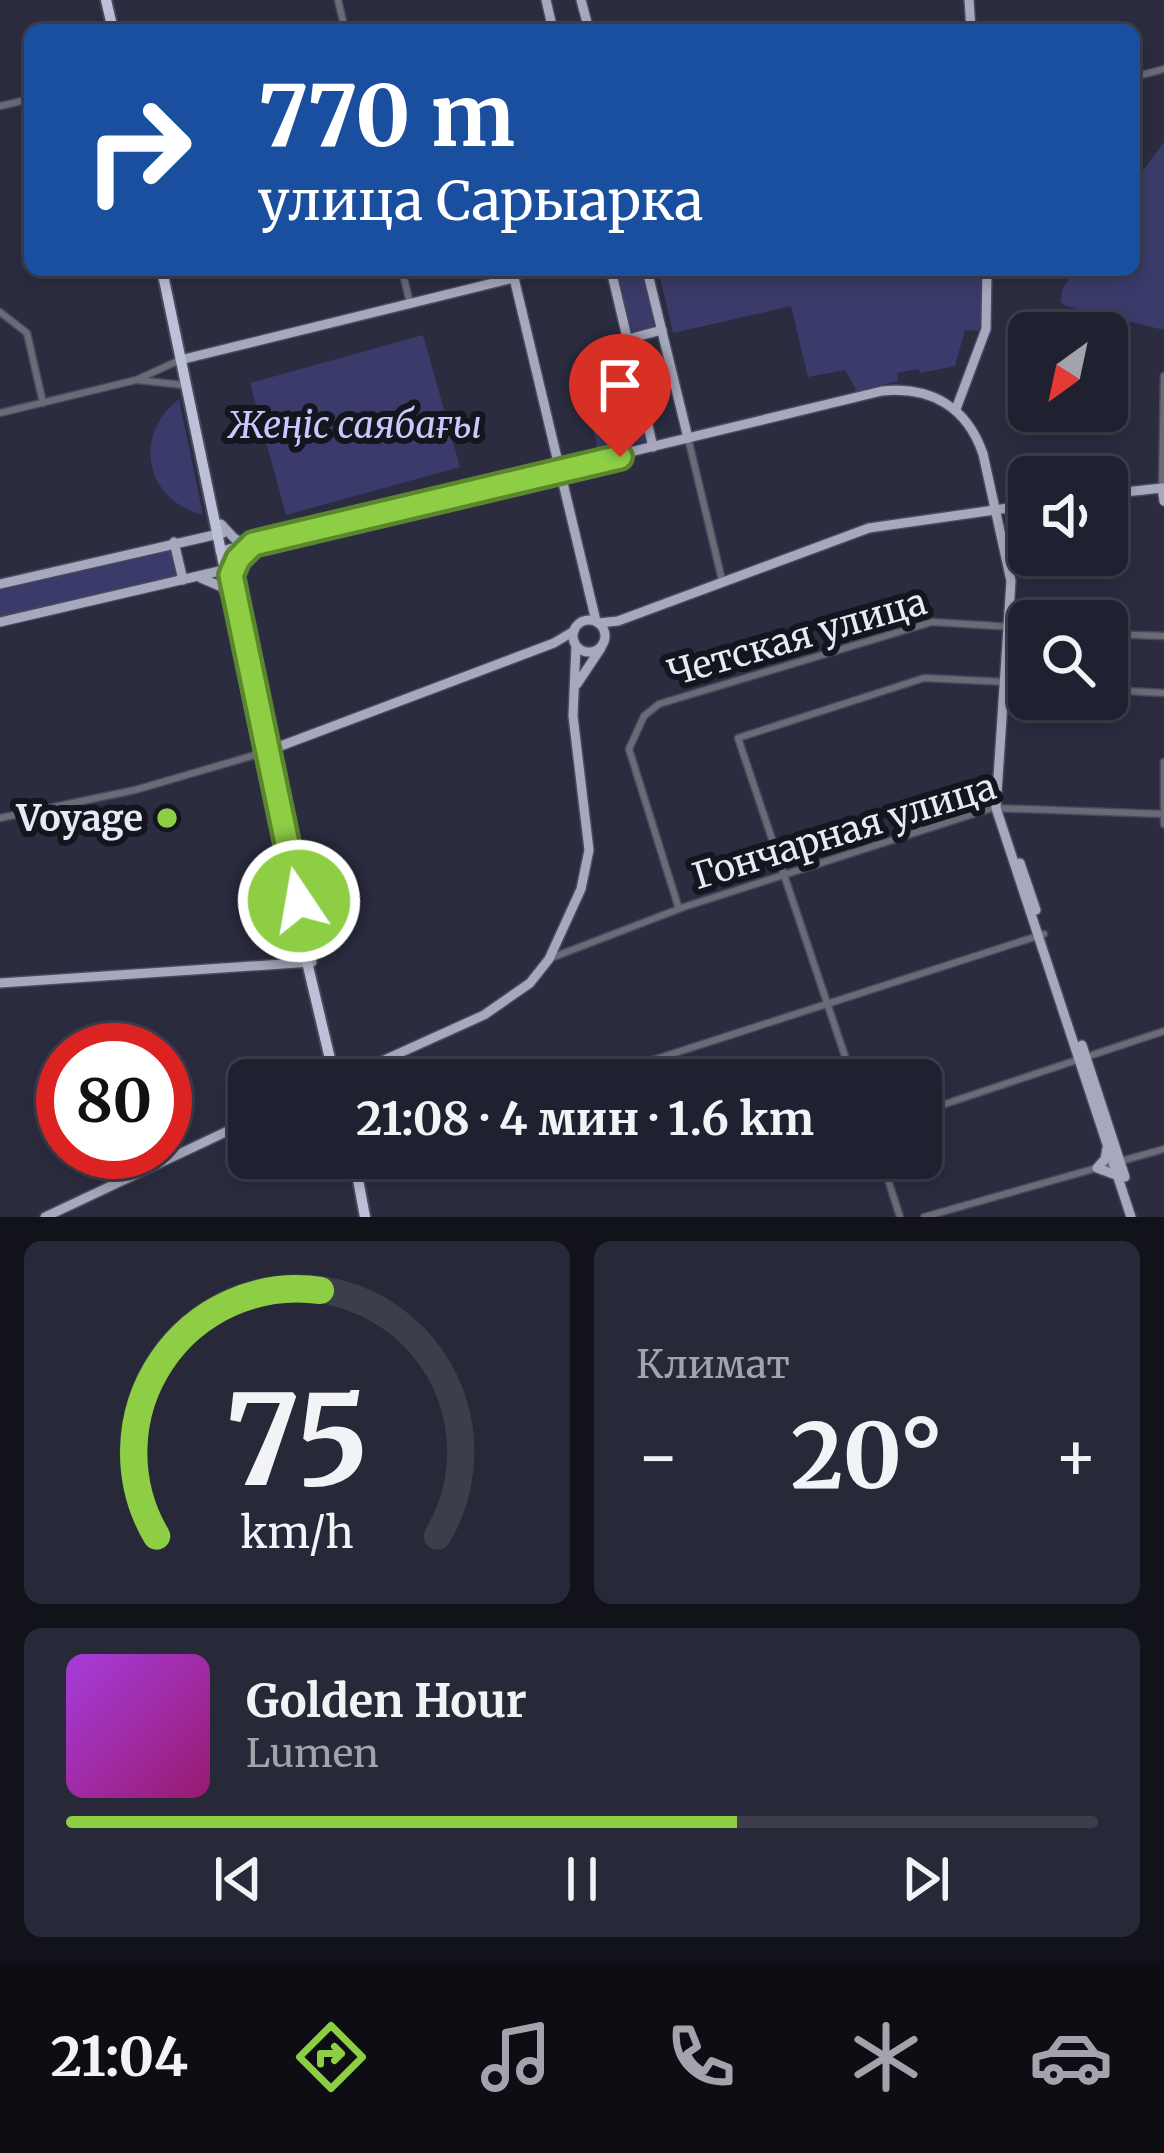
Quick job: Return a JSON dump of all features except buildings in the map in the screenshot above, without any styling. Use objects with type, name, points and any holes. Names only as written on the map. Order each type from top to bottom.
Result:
[{"type":"highway","points":[[166,276],[331,1059]]},
{"type":"highway","points":[[183,360],[208,498],[220,531]]},
{"type":"highway","points":[[228,571],[231,604],[265,752]]},
{"type":"highway","points":[[358,1179],[365,1217]]},
{"type":"main road","points":[[183,360],[511,276]]},
{"type":"main road","points":[[518,276],[589,592],[597,622],[605,632],[603,645]]},
{"type":"main road","points":[[612,276],[653,447]]},
{"type":"main road","points":[[648,276],[688,438]]},
{"type":"main road","points":[[956,409],[986,325],[988,276]]},
{"type":"main road","points":[[397,306],[406,288]]},
{"type":"main road","points":[[628,338],[662,330]]},
{"type":"main road","points":[[223,551],[882,391],[920,392],[956,409],[979,442],[998,511],[1011,581],[1010,600]]},
{"type":"main road","points":[[1128,492],[1162,488],[1164,500]]},
{"type":"main road","points":[[176,542],[201,532],[208,518],[208,498]]},
{"type":"main road","points":[[576,627],[619,620],[869,528],[1008,509]]},
{"type":"main road","points":[[0,584],[220,531],[253,544]]},
{"type":"main road","points":[[176,542],[183,580]]},
{"type":"main road","points":[[0,622],[228,571],[253,544]]},
{"type":"main road","points":[[196,577],[222,587],[231,604]]},
{"type":"main road","points":[[265,752],[554,643],[586,614],[589,592]]},
{"type":"main road","points":[[575,689],[619,620]]},
{"type":"main road","points":[[1008,626],[999,805],[1087,1056],[1134,1217]]},
{"type":"main road","points":[[389,1059],[484,1015],[516,994],[549,959],[581,889],[589,850],[573,716],[576,627]]},
{"type":"main road","points":[[554,643],[590,652],[603,645]]},
{"type":"main road","points":[[0,983],[308,960]]},
{"type":"main road","points":[[1087,1056],[1108,1143],[1134,1217]]},
{"type":"main road","points":[[45,1217],[228,1131]]},
{"type":"main road","points":[[1108,1143],[1105,1159],[1097,1168],[1119,1178]]},
{"type":"street","points":[[403,276],[410,303]]},
{"type":"street","points":[[0,312],[27,333],[43,403]]},
{"type":"street","points":[[0,413],[136,380],[183,360]]},
{"type":"street","points":[[1162,488],[1164,376]]},
{"type":"street","points":[[136,380],[176,381],[186,387]]},
{"type":"street","points":[[688,438],[722,580]]},
{"type":"street","name":"Четская улица","points":[[679,909],[629,749],[648,711],[926,623],[1008,626]]},
{"type":"street","points":[[1128,635],[1164,636]]},
{"type":"street","points":[[846,1059],[738,738],[924,677],[1008,681]]},
{"type":"street","points":[[1128,691],[1164,693]]},
{"type":"street","points":[[0,818],[143,788],[265,752]]},
{"type":"street","points":[[1164,762],[1164,824]]},
{"type":"street","name":"Гончарная улица","points":[[549,959],[679,909],[999,805],[1163,814]]},
{"type":"street","points":[[658,1059],[1042,935]]},
{"type":"street","points":[[942,1105],[1164,1031]]},
{"type":"street","points":[[924,1217],[1164,1149]]},
{"type":"street","points":[[888,1179],[900,1217]]},
{"type":"green space","points":[[1164,142],[1164,330],[1128,321],[1128,312],[1090,312],[1060,301],[1071,276],[1140,276],[1140,175]]},
{"type":"green space","points":[[617,276],[644,276],[654,327],[632,332]]},
{"type":"green space","points":[[660,276],[982,276],[979,331],[965,330],[955,366],[897,373],[898,381],[857,391],[845,370],[808,377],[791,306],[673,333]]},
{"type":"green space","name":"Жеңіс саябағы","points":[[423,335],[460,467],[286,515],[250,383]]},
{"type":"green space","points":[[179,399],[203,515],[168,496],[152,465],[155,431]]},
{"type":"green space","points":[[639,409],[646,441],[598,451],[591,419]]},
{"type":"green space","points":[[174,545],[180,577],[0,618],[0,585]]},
{"type":"place","name":"Voyage","points":[[167,818]]},
{"type":"route","points":[[299,901],[231,575],[238,559],[253,544],[620,457]]}]
